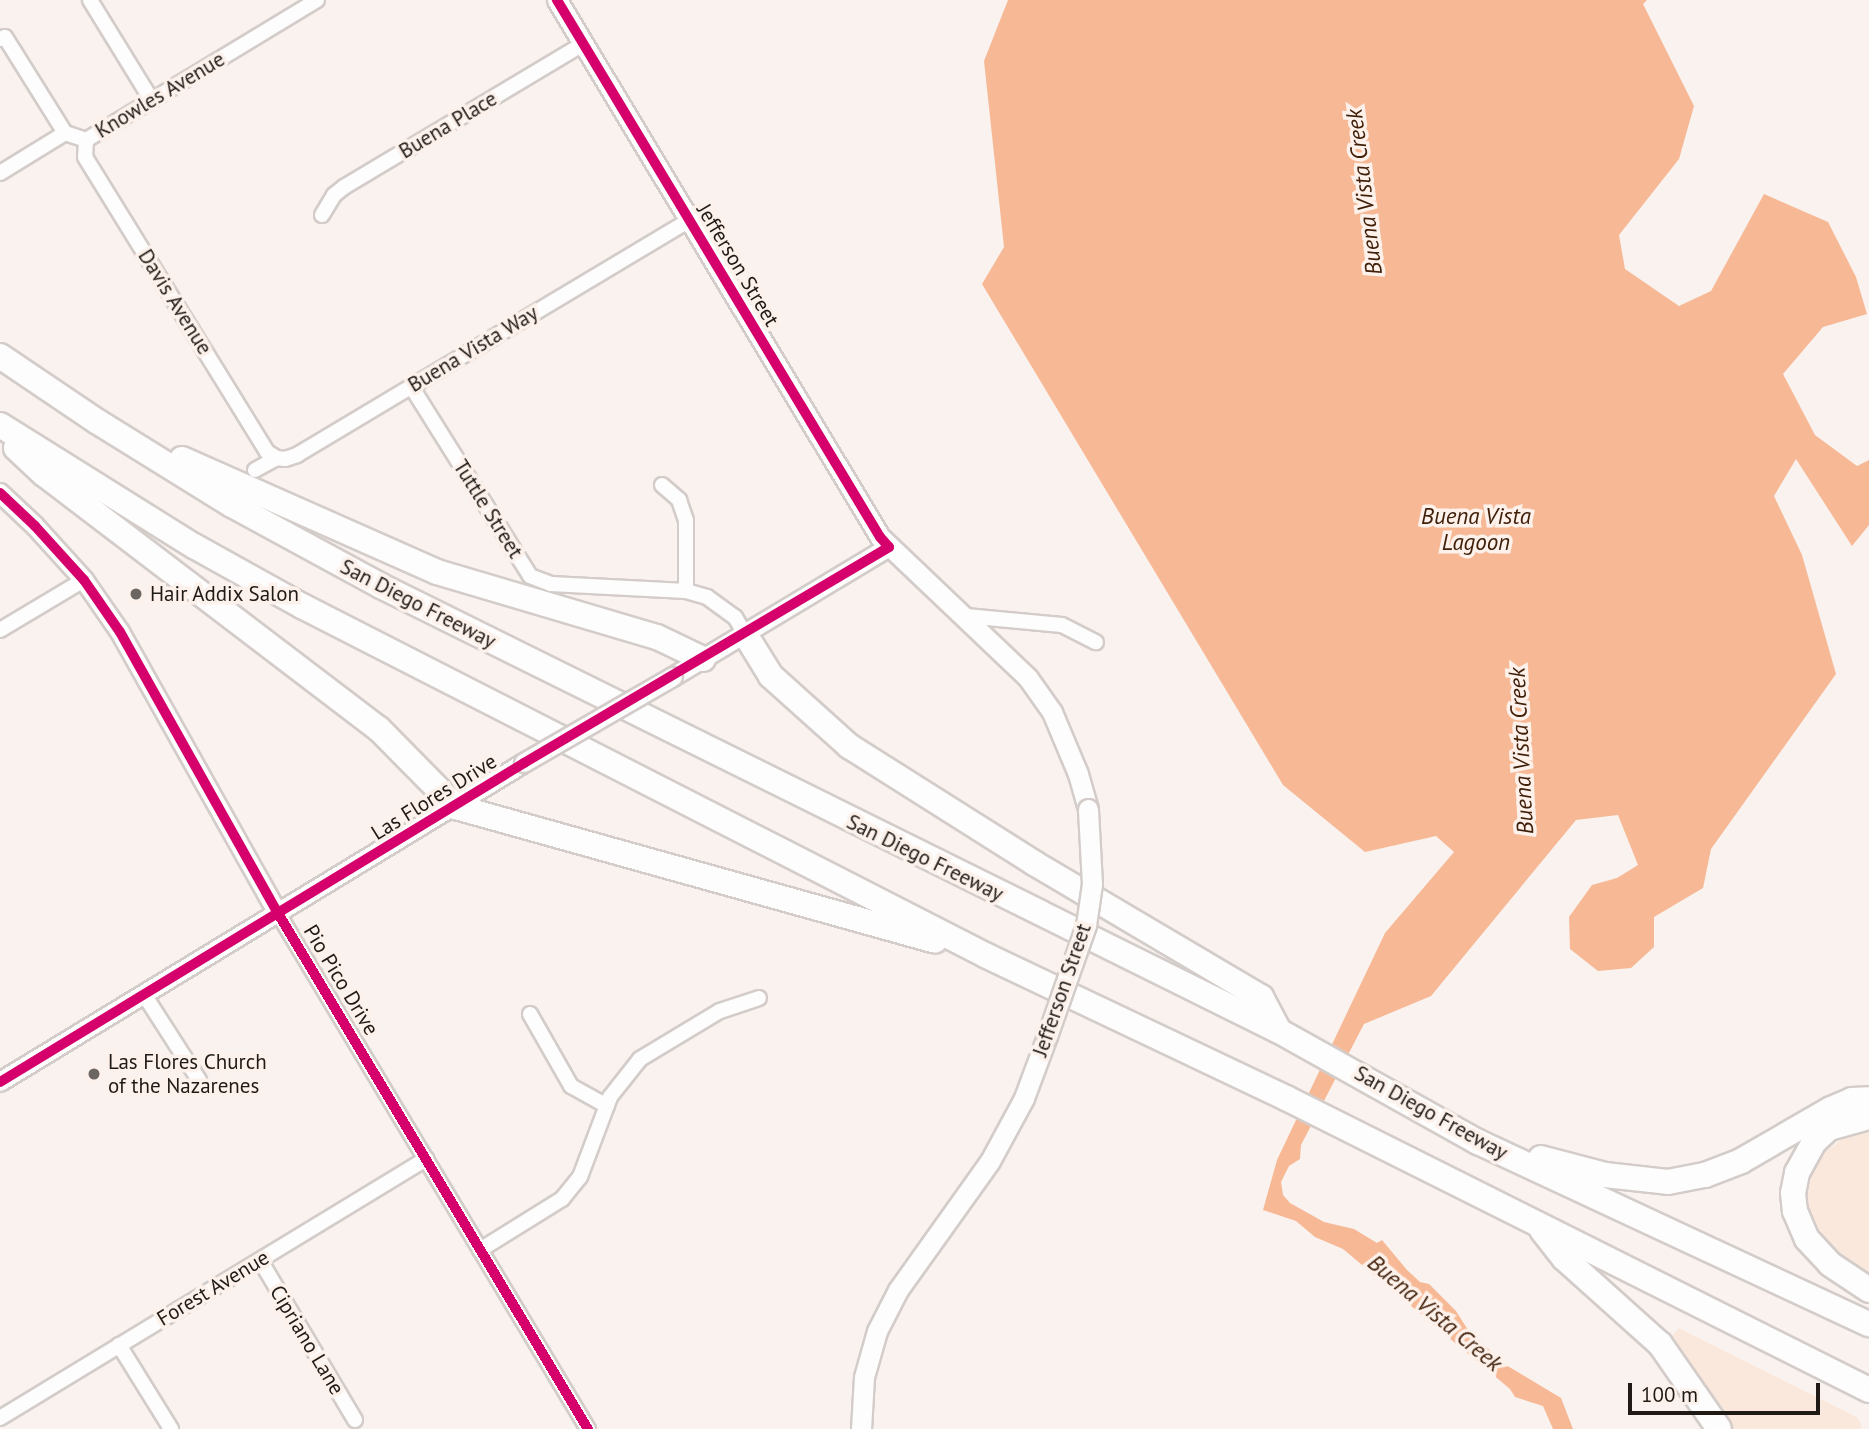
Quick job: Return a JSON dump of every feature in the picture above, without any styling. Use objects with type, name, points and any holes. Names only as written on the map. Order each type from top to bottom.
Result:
[{"type":"highway","name":"San Diego Freeway","points":[[0,356],[98,422],[232,505],[381,586],[1279,1031],[1478,1142],[1869,1324]]},
{"type":"highway","points":[[98,422],[437,572],[657,637],[703,659]]},
{"type":"highway","points":[[0,425],[194,546],[302,606],[987,956],[1286,1098],[1869,1390]]},
{"type":"highway","points":[[0,434],[44,474],[380,729],[456,807],[987,956]]},
{"type":"highway","points":[[745,634],[771,676],[849,746],[1034,863],[1261,997],[1279,1031]]},
{"type":"highway","points":[[1478,1142],[1605,1175],[1668,1182],[1705,1175],[1741,1161],[1831,1109],[1852,1100],[1869,1099]]},
{"type":"highway","points":[[1869,1117],[1829,1128],[1814,1142],[1797,1173],[1793,1193],[1795,1211],[1807,1240],[1830,1264],[1869,1290]]},
{"type":"highway","points":[[1537,1224],[1564,1258],[1660,1344],[1719,1429]]},
{"type":"main road","name":"Jefferson Street","points":[[557,0],[880,537],[1028,678],[1052,712],[1078,774],[1088,810],[1092,884],[1086,925],[1047,1036],[1024,1098],[990,1161],[898,1290],[877,1331],[864,1377],[860,1429]]},
{"type":"street","points":[[90,0],[151,99]]},
{"type":"street","name":"Knowles Avenue","points":[[0,173],[65,133],[86,140],[317,0]]},
{"type":"street","points":[[0,39],[5,37],[65,133]]},
{"type":"street","name":"Buena Place","points":[[323,215],[334,195],[344,187],[583,44]]},
{"type":"street","name":"Davis Avenue","points":[[86,140],[85,157],[267,452],[277,457]]},
{"type":"street","name":"Buena Vista Way","points":[[255,470],[277,457],[285,459],[297,455],[688,221]]},
{"type":"street","name":"Tuttle Street","points":[[411,386],[530,576],[551,584],[686,591],[707,597],[735,617],[745,634]]},
{"type":"street","points":[[662,485],[679,500],[687,520],[686,591]]},
{"type":"street","name":"Pio Pico Drive","points":[[0,493],[35,526],[84,580],[120,632],[279,915],[588,1429]]},
{"type":"street","name":"Las Flores Drive","points":[[0,1082],[279,915],[524,763],[890,547]]},
{"type":"street","points":[[0,630],[84,580]]},
{"type":"street","points":[[966,617],[1062,625],[1096,642]]},
{"type":"street","points":[[145,996],[199,1080]]},
{"type":"street","points":[[480,1250],[562,1199],[580,1177],[610,1097],[640,1059],[719,1011],[759,998]]},
{"type":"street","points":[[530,1014],[571,1086],[607,1106]]},
{"type":"street","name":"Forest Avenue","points":[[0,1418],[426,1159]]},
{"type":"street","name":"Cipriano Lane","points":[[260,1260],[355,1420]]},
{"type":"street","points":[[119,1345],[171,1429]]},
{"type":"shaded area","points":[[1869,1130],[1869,1276],[1828,1246],[1817,1232],[1808,1210],[1807,1196],[1814,1168],[1826,1151],[1849,1134]]},
{"type":"shaded area","points":[[1679,1328],[1857,1417],[1862,1426],[1860,1429],[1732,1429],[1669,1339]]},
{"type":"water","name":"Buena Vista Lagoon","points":[[1008,0],[1647,0],[1643,4],[1694,106],[1679,159],[1619,235],[1625,269],[1679,306],[1711,291],[1764,194],[1828,222],[1856,277],[1867,314],[1823,327],[1783,374],[1815,435],[1857,466],[1869,460],[1869,525],[1852,546],[1796,459],[1774,496],[1802,555],[1836,674],[1711,849],[1703,888],[1654,917],[1654,947],[1631,968],[1598,971],[1570,949],[1569,917],[1592,885],[1617,878],[1638,865],[1618,815],[1576,820],[1431,996],[1364,1024],[1301,1145],[1300,1159],[1289,1166],[1281,1182],[1283,1195],[1290,1203],[1324,1222],[1354,1229],[1377,1243],[1382,1240],[1407,1270],[1420,1282],[1429,1284],[1456,1311],[1468,1330],[1506,1365],[1561,1398],[1573,1429],[1553,1429],[1543,1406],[1515,1397],[1510,1389],[1343,1249],[1315,1237],[1296,1221],[1263,1210],[1277,1160],[1385,933],[1454,852],[1436,836],[1365,852],[1283,785],[982,284],[1004,247],[984,61]]},
{"type":"cycle path","points":[[0,1082],[524,763],[889,547],[880,537],[557,0]]},
{"type":"cycle path","points":[[0,493],[35,526],[84,580],[120,632],[279,915],[588,1429]]},
{"type":"place","name":"Hair Addix Salon","points":[[136,594]]},
{"type":"place","name":"Las Flores Church of the Nazarenes","points":[[94,1074]]},
{"type":"water label","name":"Buena Vista Creek","points":[[1364,192]]},
{"type":"water label","name":"Buena Vista Creek","points":[[1521,751]]},
{"type":"water label","name":"Buena Vista Creek","points":[[1435,1313]]}]
